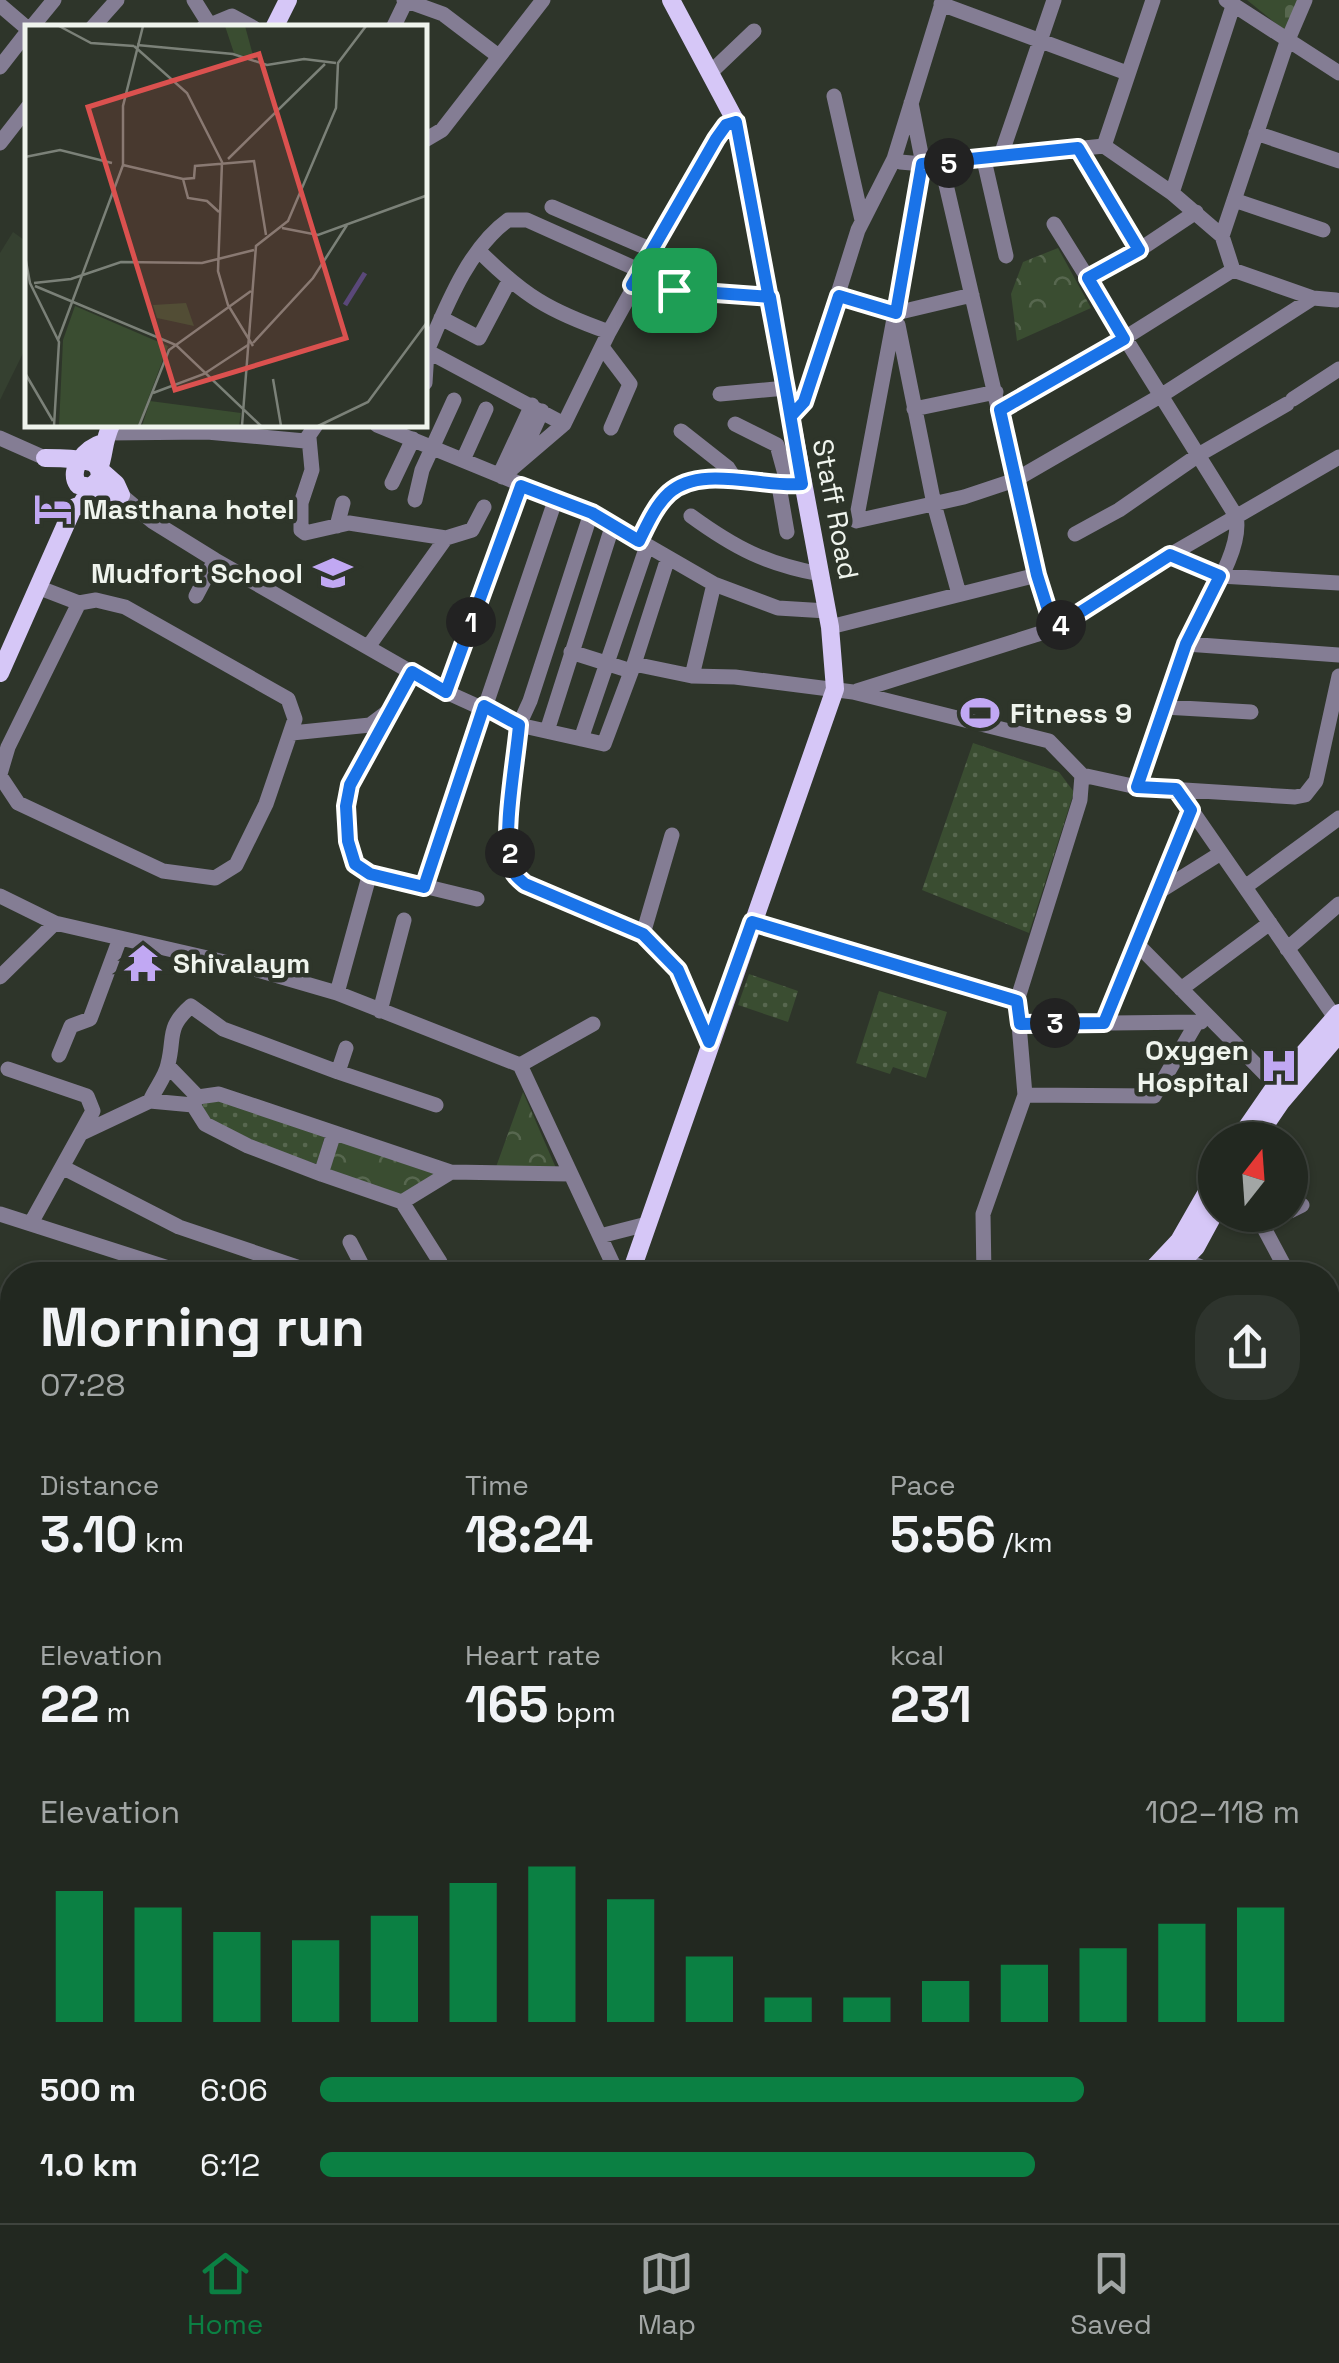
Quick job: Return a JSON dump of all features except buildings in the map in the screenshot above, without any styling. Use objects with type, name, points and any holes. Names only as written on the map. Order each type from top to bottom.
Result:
[{"type":"main road","points":[[276,25],[288,0]]},
{"type":"main road","name":"Staff Road","points":[[671,0],[736,122],[791,416],[789,485],[820,574],[844,690]]},
{"type":"main road","points":[[73,508],[82,505],[90,487],[98,482],[107,434]]},
{"type":"main road","points":[[0,672],[73,508],[70,499],[76,470],[107,434]]},
{"type":"main road","points":[[45,458],[63,458],[76,470],[78,485],[121,495]]},
{"type":"main road","points":[[76,470],[90,461],[116,484],[121,495]]},
{"type":"main road","points":[[635,1262],[752,922],[844,690]]},
{"type":"main road","points":[[1250,1122],[1276,1085],[1335,1034]]},
{"type":"main road","points":[[1269,1122],[1335,1034]]},
{"type":"main road","points":[[1160,1262],[1180,1241],[1198,1209]]},
{"type":"main road","points":[[1184,1260],[1204,1232]]},
{"type":"street","points":[[33,25],[54,0]]},
{"type":"street","points":[[95,25],[117,0]]},
{"type":"street","points":[[194,0],[206,25]]},
{"type":"street","points":[[394,25],[405,0],[445,7],[497,55]]},
{"type":"street","points":[[428,138],[442,130],[543,0]]},
{"type":"street","points":[[1006,256],[992,159],[1054,0]]},
{"type":"street","points":[[1104,146],[1153,0]]},
{"type":"street","points":[[1222,236],[1287,42],[1305,0]]},
{"type":"street","points":[[791,416],[804,402],[862,220],[894,159],[942,2],[1127,73]]},
{"type":"street","points":[[1172,193],[1230,3],[1339,73]]},
{"type":"street","points":[[0,5],[25,27]]},
{"type":"street","points":[[209,25],[232,16],[248,25]]},
{"type":"street","points":[[711,72],[754,31]]},
{"type":"street","points":[[0,67],[25,35]]},
{"type":"street","points":[[834,96],[862,220]]},
{"type":"street","points":[[910,99],[922,164],[856,521],[934,504],[1015,480],[1162,395],[1314,298]]},
{"type":"street","points":[[0,144],[25,111]]},
{"type":"street","points":[[500,477],[564,424],[637,278],[716,139],[726,125],[736,122]]},
{"type":"street","points":[[1256,133],[1339,161]]},
{"type":"street","points":[[900,162],[941,164],[1104,146],[1172,193],[1222,236],[1232,270]]},
{"type":"street","points":[[1078,148],[1139,250]]},
{"type":"street","points":[[941,164],[1037,575],[1054,629]]},
{"type":"street","points":[[1234,200],[1323,230]]},
{"type":"street","points":[[552,207],[654,251]]},
{"type":"street","points":[[1088,278],[1196,212]]},
{"type":"street","points":[[428,347],[479,251],[502,224],[518,218],[656,290],[770,297]]},
{"type":"street","points":[[1054,224],[1236,516],[1237,536],[1186,644],[1137,787]]},
{"type":"street","points":[[479,251],[509,281],[556,314],[605,339],[630,384],[611,428]]},
{"type":"street","points":[[1232,270],[1314,298],[1336,300]]},
{"type":"street","points":[[1000,410],[1124,339],[1232,270]]},
{"type":"street","points":[[441,318],[478,338],[509,281]]},
{"type":"street","points":[[839,296],[896,313],[972,296]]},
{"type":"street","points":[[896,313],[934,504],[959,594]]},
{"type":"street","points":[[428,352],[564,424]]},
{"type":"street","points":[[1076,534],[1338,372]]},
{"type":"street","points":[[720,394],[786,388]]},
{"type":"street","points":[[914,408],[996,392]]},
{"type":"street","points":[[415,500],[422,470],[454,400]]},
{"type":"street","points":[[519,461],[537,408]]},
{"type":"street","points":[[500,477],[537,408]]},
{"type":"street","points":[[462,460],[486,409]]},
{"type":"street","points":[[735,424],[777,445],[789,485],[787,532]]},
{"type":"street","points":[[107,434],[208,428],[305,441],[313,432]]},
{"type":"street","points":[[681,431],[728,468],[735,479]]},
{"type":"street","points":[[313,432],[312,470],[300,503],[301,530],[305,533],[349,523],[446,538],[472,530],[484,507]]},
{"type":"street","points":[[392,483],[407,432],[500,477],[592,513],[714,584],[778,608],[829,619],[1037,575]]},
{"type":"street","points":[[0,438],[45,458]]},
{"type":"street","points":[[844,690],[1054,629],[1170,555],[1338,459]]},
{"type":"street","points":[[581,738],[643,544],[669,494],[684,484],[735,479],[789,485]]},
{"type":"street","points":[[446,692],[521,486]]},
{"type":"street","points":[[121,495],[152,521],[215,560],[446,692],[519,725],[604,744],[668,558]]},
{"type":"street","points":[[424,887],[556,498]]},
{"type":"street","points":[[337,526],[343,502]]},
{"type":"street","points":[[592,513],[519,725],[510,865],[525,884],[643,934],[678,970],[709,1042]]},
{"type":"street","points":[[691,516],[734,547],[780,567],[820,574]]},
{"type":"street","points":[[546,731],[613,524]]},
{"type":"street","points":[[368,647],[446,538]]},
{"type":"street","points":[[1170,555],[1220,576],[1339,583]]},
{"type":"street","points":[[196,596],[215,560]]},
{"type":"street","points":[[692,676],[714,584]]},
{"type":"street","points":[[40,588],[79,603],[96,600],[124,607],[288,699],[295,719],[266,804],[236,866],[215,878],[162,871],[18,803],[0,775],[4,744],[79,603]]},
{"type":"street","points":[[1186,644],[1339,654]]},
{"type":"street","points":[[571,652],[692,676],[844,690],[1049,741],[1082,775],[1137,787],[1295,797],[1304,795],[1316,781],[1333,732],[1339,676]]},
{"type":"street","points":[[292,732],[370,725],[394,708],[412,672]]},
{"type":"street","points":[[1164,707],[1251,712]]},
{"type":"street","points":[[388,712],[350,785],[346,806],[348,841],[355,864],[370,874],[478,899]]},
{"type":"street","points":[[984,1262],[983,1214],[1025,1095],[1017,1001],[1073,826],[1082,775]]},
{"type":"street","points":[[1176,789],[1287,948],[1335,1034]]},
{"type":"street","points":[[1104,1023],[1191,810]]},
{"type":"street","points":[[1245,887],[1339,818]]},
{"type":"street","points":[[643,934],[672,835]]},
{"type":"street","points":[[1157,893],[1221,853]]},
{"type":"street","points":[[337,994],[370,874]]},
{"type":"street","points":[[0,896],[54,923],[250,968],[337,994],[520,1065],[612,1262]]},
{"type":"street","points":[[1287,948],[1339,904]]},
{"type":"street","points":[[380,1011],[404,920]]},
{"type":"street","points":[[752,922],[1017,1001]]},
{"type":"street","points":[[0,977],[54,923]]},
{"type":"street","points":[[1181,989],[1270,923]]},
{"type":"street","points":[[60,1055],[71,1026],[90,1019],[119,940]]},
{"type":"street","points":[[1136,944],[1181,989],[1205,1022],[1276,1085]]},
{"type":"street","points":[[150,1101],[168,1066],[169,1041],[179,1016],[191,1006],[223,1029],[436,1105]]},
{"type":"street","points":[[1020,1024],[1205,1022]]},
{"type":"street","points":[[1025,1095],[1154,1096],[1205,1022]]},
{"type":"street","points":[[520,1065],[593,1024]]},
{"type":"street","points":[[338,1072],[346,1048]]},
{"type":"street","points":[[168,1066],[195,1101],[205,1124],[248,1146],[402,1202],[440,1262]]},
{"type":"street","points":[[8,1069],[87,1096],[93,1111],[30,1223]]},
{"type":"street","points":[[82,1133],[150,1101],[195,1101],[219,1094],[452,1172],[570,1174]]},
{"type":"street","points":[[321,1174],[334,1133]]},
{"type":"street","points":[[62,1167],[179,1227],[283,1262]]},
{"type":"street","points":[[402,1202],[452,1172]]},
{"type":"street","points":[[0,1214],[150,1262]]},
{"type":"street","points":[[600,1236],[648,1224]]},
{"type":"street","points":[[1266,1232],[1282,1262]]},
{"type":"street","points":[[350,1242],[360,1262]]},
{"type":"street","points":[[1184,1260],[1189,1262]]},
{"type":"shaded area","points":[[13,232],[25,241],[25,349],[0,400],[0,253]]},
{"type":"green space","points":[[1247,0],[1300,0],[1284,30]]},
{"type":"green space","points":[[1058,248],[1091,308],[1017,341],[1011,294],[1023,262]]},
{"type":"green space","points":[[973,743],[1059,772],[1074,792],[1029,933],[922,890]]},
{"type":"green space","points":[[749,974],[798,991],[788,1022],[738,1005]]},
{"type":"green space","points":[[879,991],[947,1012],[926,1078],[893,1067],[890,1074],[856,1063]]},
{"type":"green space","points":[[523,1092],[556,1168],[496,1167]]},
{"type":"green space","points":[[218,1100],[325,1135],[317,1164],[252,1144],[205,1119],[200,1105]]},
{"type":"green space","points":[[338,1140],[442,1174],[401,1196],[328,1169]]},
{"type":"place","name":"Masthana hotel","points":[[53,509]]},
{"type":"place","name":"Mudfort School","points":[[333,573]]},
{"type":"place","name":"Fitness 9","points":[[980,713]]},
{"type":"place","name":"Shivalaym","points":[[143,963]]},
{"type":"place","name":"Oxygen Hospital","points":[[1279,1066]]},
{"type":"route","points":[[674,290],[632,285],[722,129],[736,122],[770,297],[791,416],[804,402],[839,296],[896,313],[922,164],[1078,148],[1139,250],[1088,278],[1124,339],[1000,410],[1037,575],[1054,629],[1170,555],[1220,576],[1186,644],[1137,787],[1176,789],[1191,810],[1104,1023],[1020,1024],[1017,1001],[752,922],[709,1042],[678,970],[643,934],[525,884],[515,875],[510,865],[510,831],[519,725],[484,706],[424,887],[370,874],[355,864],[348,841],[346,806],[350,785],[412,672],[446,692],[521,486],[592,513],[639,541],[654,512],[684,484],[735,479],[778,486],[802,484],[770,297],[674,290]]}]
